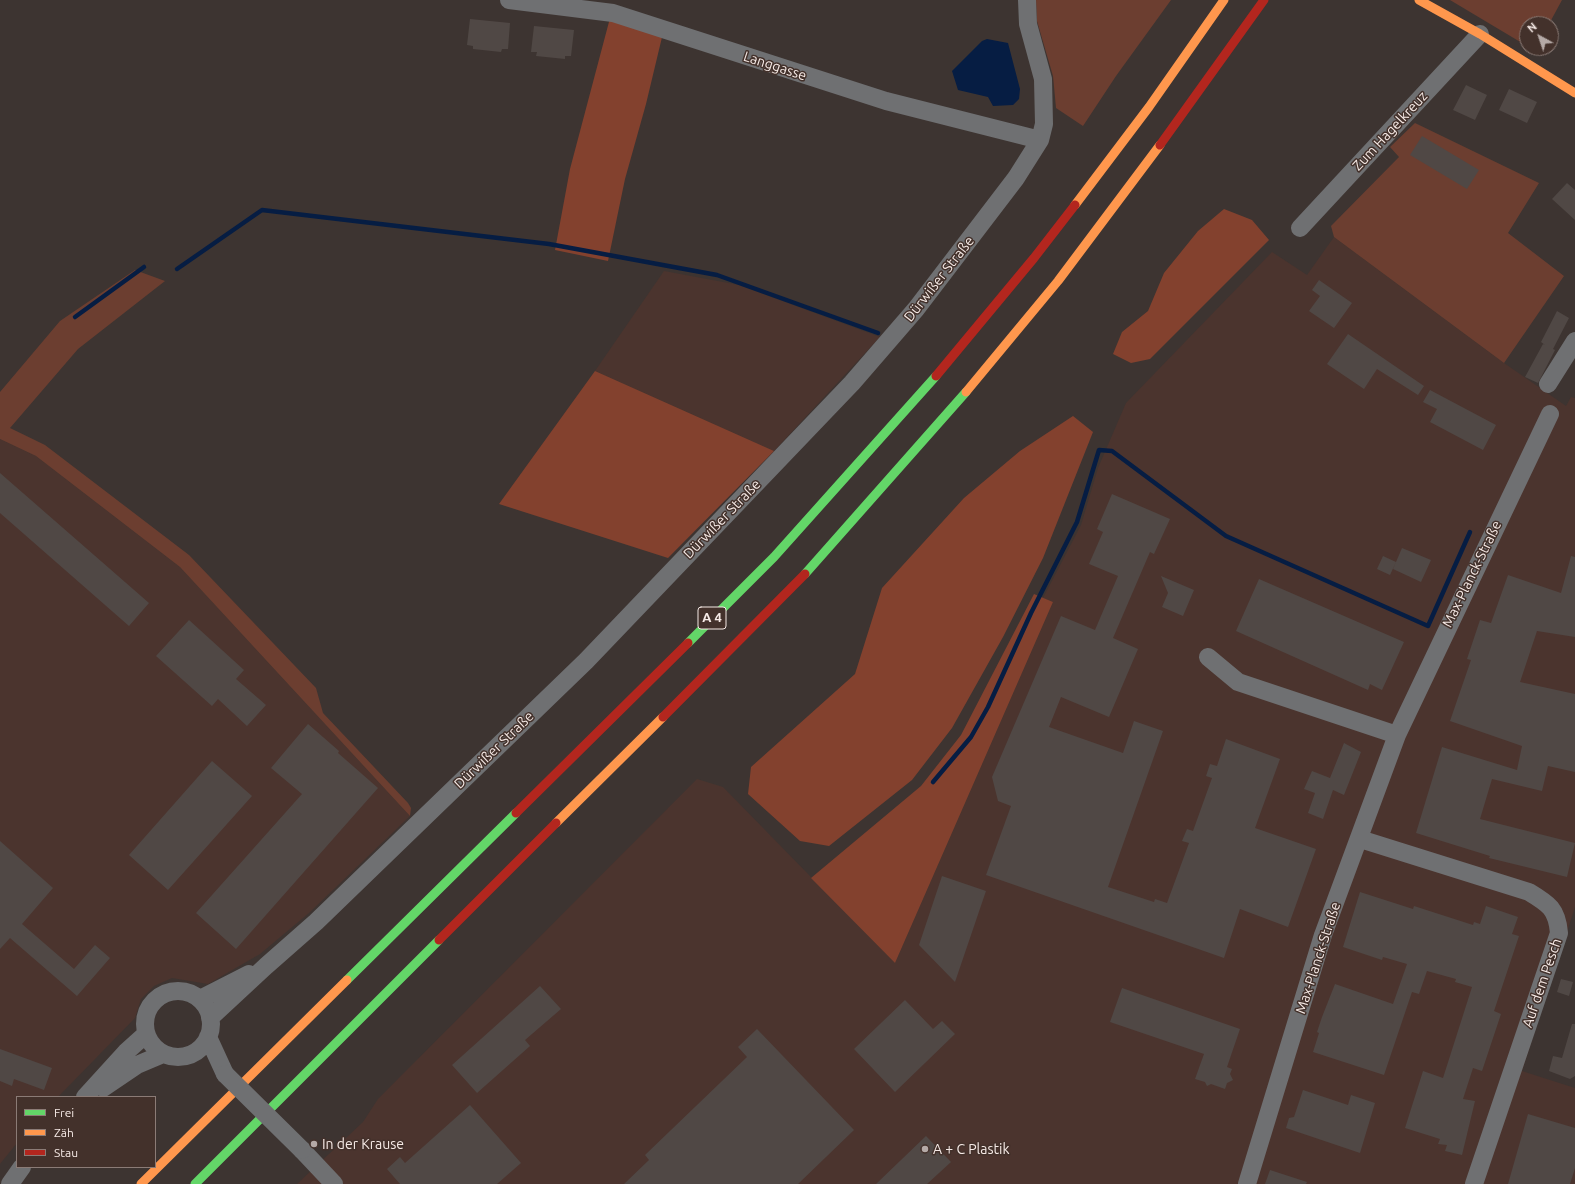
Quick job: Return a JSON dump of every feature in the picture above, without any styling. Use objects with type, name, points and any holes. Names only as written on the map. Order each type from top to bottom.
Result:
[{"type":"main road","name":"A 4","points":[[141,1184],[774,557],[916,400],[1029,264],[1149,106],[1224,0]]},
{"type":"main road","name":"A 4","points":[[195,1184],[798,582],[870,503],[943,420],[1058,281],[1176,127],[1264,0]]},
{"type":"main road","points":[[1419,0],[1480,34],[1575,93]]},
{"type":"street","name":"Langgasse","points":[[509,0],[613,13],[886,101],[1040,140]]},
{"type":"street","name":"Dürwißer Straße","points":[[210,1018],[316,922],[586,660],[852,383],[916,309],[1016,178],[1040,140],[1044,124],[1043,79],[1028,24],[1027,0]]},
{"type":"street","name":"Zum Hagelkreuz","points":[[1300,228],[1480,34]]},
{"type":"street","points":[[1548,384],[1575,341]]},
{"type":"street","name":"Max-Planck-Straße","points":[[1247,1184],[1324,935],[1397,735],[1550,414]]},
{"type":"street","points":[[1208,657],[1238,682],[1397,735]]},
{"type":"street","name":"Auf dem Pesch","points":[[1360,839],[1530,892],[1547,903],[1558,918],[1559,933],[1474,1184]]},
{"type":"street","name":"Dürwißer Straße","points":[[200,999],[266,966]]},
{"type":"street","points":[[173,991],[187,992],[200,999],[207,1008],[210,1018],[204,1051],[174,1056],[163,1054],[156,1049],[146,1034],[145,1020],[150,1006],[160,996],[173,991]]},
{"type":"street","points":[[86,1096],[126,1052],[146,1034]]},
{"type":"street","points":[[204,1051],[334,1184]]},
{"type":"street","points":[[91,1096],[137,1066],[163,1054]]},
{"type":"street","points":[[10,1184],[21,1168]]},
{"type":"shaded area","points":[[1036,0],[1171,0],[1116,76],[1083,126],[1056,108],[1053,76],[1037,21]]},
{"type":"shaded area","points":[[1450,0],[1562,0],[1553,16],[1519,16],[1519,41]]},
{"type":"shaded area","points":[[610,18],[663,33],[646,104],[625,179],[608,261],[555,250],[570,169]]},
{"type":"shaded area","points":[[1415,123],[1539,183],[1508,233],[1564,276],[1504,363],[1334,237],[1331,226],[1399,157],[1390,147]]},
{"type":"shaded area","points":[[1224,209],[1252,220],[1269,240],[1150,359],[1131,363],[1113,354],[1122,332],[1148,311],[1164,273],[1198,231]]},
{"type":"shaded area","points":[[1334,237],[1504,363],[1566,406],[1571,397],[1575,398],[1575,907],[1522,1071],[1575,1088],[1575,1184],[297,1184],[363,1122],[378,1099],[697,779],[723,787],[895,963],[1053,602],[1043,598],[1081,525],[1098,468],[1126,403],[1272,252],[1307,275]]},
{"type":"shaded area","points":[[135,270],[165,281],[78,349],[10,428],[45,445],[189,555],[316,688],[323,713],[408,803],[411,808],[410,816],[180,567],[36,456],[0,439],[0,392],[60,321]]},
{"type":"shaded area","points":[[664,271],[739,285],[880,337],[774,451],[595,371]]},
{"type":"shaded area","points":[[595,371],[774,451],[668,558],[499,504]]},
{"type":"shaded area","points":[[1073,416],[1093,432],[1043,558],[1003,637],[952,728],[912,780],[829,846],[800,841],[748,794],[751,767],[855,674],[882,588],[964,498],[1020,451]]},
{"type":"shaded area","points":[[0,439],[36,456],[180,567],[410,816],[309,913],[260,954],[208,984],[172,978],[154,986],[141,999],[135,1018],[59,1096],[16,1096],[16,1144],[0,1164]]},
{"type":"shaded area","points":[[1034,594],[1053,602],[895,963],[811,878],[921,786],[961,735]]},
{"type":"water","points":[[987,39],[1008,43],[1020,89],[1019,99],[1013,105],[993,106],[988,97],[958,90],[952,71],[982,41]]},
{"type":"building","points":[[470,19],[510,23],[508,49],[502,49],[501,52],[473,49],[473,46],[467,45]]},
{"type":"building","points":[[534,26],[574,30],[571,56],[565,56],[565,59],[536,56],[537,52],[531,52]]},
{"type":"building","points":[[1466,85],[1487,95],[1475,120],[1453,110]]},
{"type":"building","points":[[1509,89],[1537,102],[1527,123],[1499,110]]},
{"type":"building","points":[[1422,136],[1479,170],[1467,189],[1410,155]]},
{"type":"building","points":[[1567,183],[1575,190],[1575,220],[1552,199]]},
{"type":"building","points":[[1319,280],[1352,303],[1334,328],[1309,311],[1320,296],[1312,290]]},
{"type":"building","points":[[1557,311],[1569,318],[1538,383],[1525,377],[1543,344],[1545,345],[1541,342]]},
{"type":"building","points":[[1348,334],[1424,386],[1418,395],[1377,369],[1364,389],[1327,364]]},
{"type":"building","points":[[1430,390],[1496,425],[1483,450],[1430,422],[1437,409],[1423,402]]},
{"type":"building","points":[[0,473],[149,603],[129,626],[0,513]]},
{"type":"building","points":[[1112,494],[1170,519],[1154,554],[1150,552],[1113,638],[1138,649],[1109,717],[1061,697],[1049,727],[1123,753],[1134,721],[1163,731],[1108,887],[1154,902],[1155,899],[1167,903],[1189,843],[1182,841],[1187,829],[1193,831],[1212,778],[1206,776],[1210,764],[1217,766],[1226,739],[1280,759],[1255,828],[1316,849],[1288,927],[1240,909],[1224,958],[986,875],[1011,806],[998,801],[992,777],[1061,616],[1095,630],[1118,576],[1089,564],[1103,532],[1097,529]]},
{"type":"building","points":[[1402,548],[1431,560],[1421,582],[1393,569]]},
{"type":"building","points":[[1383,556],[1396,562],[1390,575],[1377,569]]},
{"type":"building","points":[[1571,556],[1575,557],[1575,637],[1537,631],[1520,682],[1575,694],[1575,772],[1548,766],[1542,791],[1492,779],[1480,819],[1575,843],[1567,877],[1489,858],[1490,856],[1416,833],[1442,747],[1517,770],[1522,746],[1450,721],[1471,660],[1467,659],[1480,620],[1491,623],[1508,575],[1561,593]]},
{"type":"building","points":[[1161,576],[1194,590],[1183,616],[1162,607],[1168,593]]},
{"type":"building","points":[[1259,579],[1404,642],[1382,690],[1370,684],[1368,690],[1236,631]]},
{"type":"building","points":[[189,620],[244,670],[236,679],[266,705],[247,726],[218,699],[212,706],[156,656]]},
{"type":"building","points":[[308,724],[378,788],[236,949],[196,913],[302,794],[271,768]]},
{"type":"building","points":[[1344,743],[1361,752],[1344,795],[1333,790],[1323,819],[1308,813],[1315,793],[1304,789],[1312,771],[1330,778]]},
{"type":"building","points":[[212,761],[252,796],[168,890],[129,855]]},
{"type":"building","points":[[0,841],[53,888],[22,924],[74,969],[95,945],[110,958],[77,996],[10,938],[0,949]]},
{"type":"building","points":[[942,876],[986,891],[955,982],[919,945]]},
{"type":"building","points":[[1360,892],[1413,909],[1414,906],[1473,925],[1474,922],[1480,924],[1486,906],[1518,917],[1512,934],[1519,936],[1494,1011],[1501,1014],[1482,1071],[1473,1068],[1463,1099],[1475,1101],[1462,1155],[1445,1151],[1447,1145],[1438,1144],[1440,1139],[1405,1128],[1423,1071],[1443,1078],[1472,987],[1455,982],[1456,979],[1427,971],[1419,994],[1412,992],[1384,1075],[1313,1052],[1319,1033],[1317,1032],[1335,984],[1393,1004],[1407,964],[1383,957],[1382,960],[1343,947]]},
{"type":"building","points":[[1561,979],[1573,982],[1569,996],[1557,992]]},
{"type":"building","points":[[540,986],[561,1009],[525,1040],[530,1046],[477,1093],[452,1065]]},
{"type":"building","points":[[1122,988],[1240,1029],[1227,1067],[1232,1069],[1230,1074],[1233,1080],[1227,1083],[1225,1089],[1211,1084],[1207,1086],[1205,1082],[1195,1079],[1204,1054],[1110,1022]]},
{"type":"building","points":[[905,1000],[933,1029],[942,1021],[955,1034],[895,1092],[854,1049]]},
{"type":"building","points":[[1572,1024],[1575,1024],[1575,1076],[1570,1079],[1549,1071],[1553,1056],[1562,1058]]},
{"type":"building","points":[[757,1029],[854,1130],[798,1184],[624,1184],[649,1160],[645,1155],[747,1057],[738,1047]]},
{"type":"building","points":[[0,1049],[52,1068],[44,1090],[14,1079],[12,1086],[0,1081]]},
{"type":"building","points":[[1303,1090],[1348,1105],[1351,1095],[1375,1103],[1360,1153],[1286,1128],[1289,1118],[1294,1117]]},
{"type":"building","points":[[470,1105],[521,1163],[497,1184],[400,1184],[387,1169],[400,1157],[405,1163]]},
{"type":"building","points":[[1528,1114],[1575,1128],[1575,1168],[1570,1184],[1508,1184]]},
{"type":"building","name":"A + C Plastik","points":[[926,1136],[951,1162],[927,1184],[876,1184]]},
{"type":"building","points":[[1270,1170],[1307,1182],[1306,1184],[1265,1184]]},
{"type":"waterway","points":[[177,269],[262,210],[549,244],[717,275],[878,333]]},
{"type":"waterway","points":[[75,317],[144,267]]},
{"type":"waterway","points":[[933,782],[971,737],[988,707],[1031,613],[1077,522],[1099,450],[1112,451],[1226,536],[1428,626],[1470,532]]},
{"type":"traffic: fast","points":[[688,643],[774,557],[936,376]]},
{"type":"traffic: fast","points":[[805,574],[966,392]]},
{"type":"traffic: fast","points":[[347,980],[516,813]]},
{"type":"traffic: fast","points":[[195,1184],[439,940]]},
{"type":"traffic: slow","points":[[1075,205],[1149,107],[1224,0]]},
{"type":"traffic: slow","points":[[1419,0],[1480,34],[1575,93]]},
{"type":"traffic: slow","points":[[966,392],[1058,281],[1160,145]]},
{"type":"traffic: slow","points":[[556,823],[663,717]]},
{"type":"traffic: slow","points":[[141,1184],[347,980]]},
{"type":"traffic: jam","points":[[1160,145],[1264,0]]},
{"type":"traffic: jam","points":[[936,376],[1034,258],[1075,205]]},
{"type":"traffic: jam","points":[[663,717],[805,574]]},
{"type":"traffic: jam","points":[[516,813],[688,643]]},
{"type":"traffic: jam","points":[[439,940],[556,823]]},
{"type":"place","name":"In der Krause","points":[[314,1144]]},
{"type":"place","name":"A + C Plastik","points":[[925,1149]]}]
